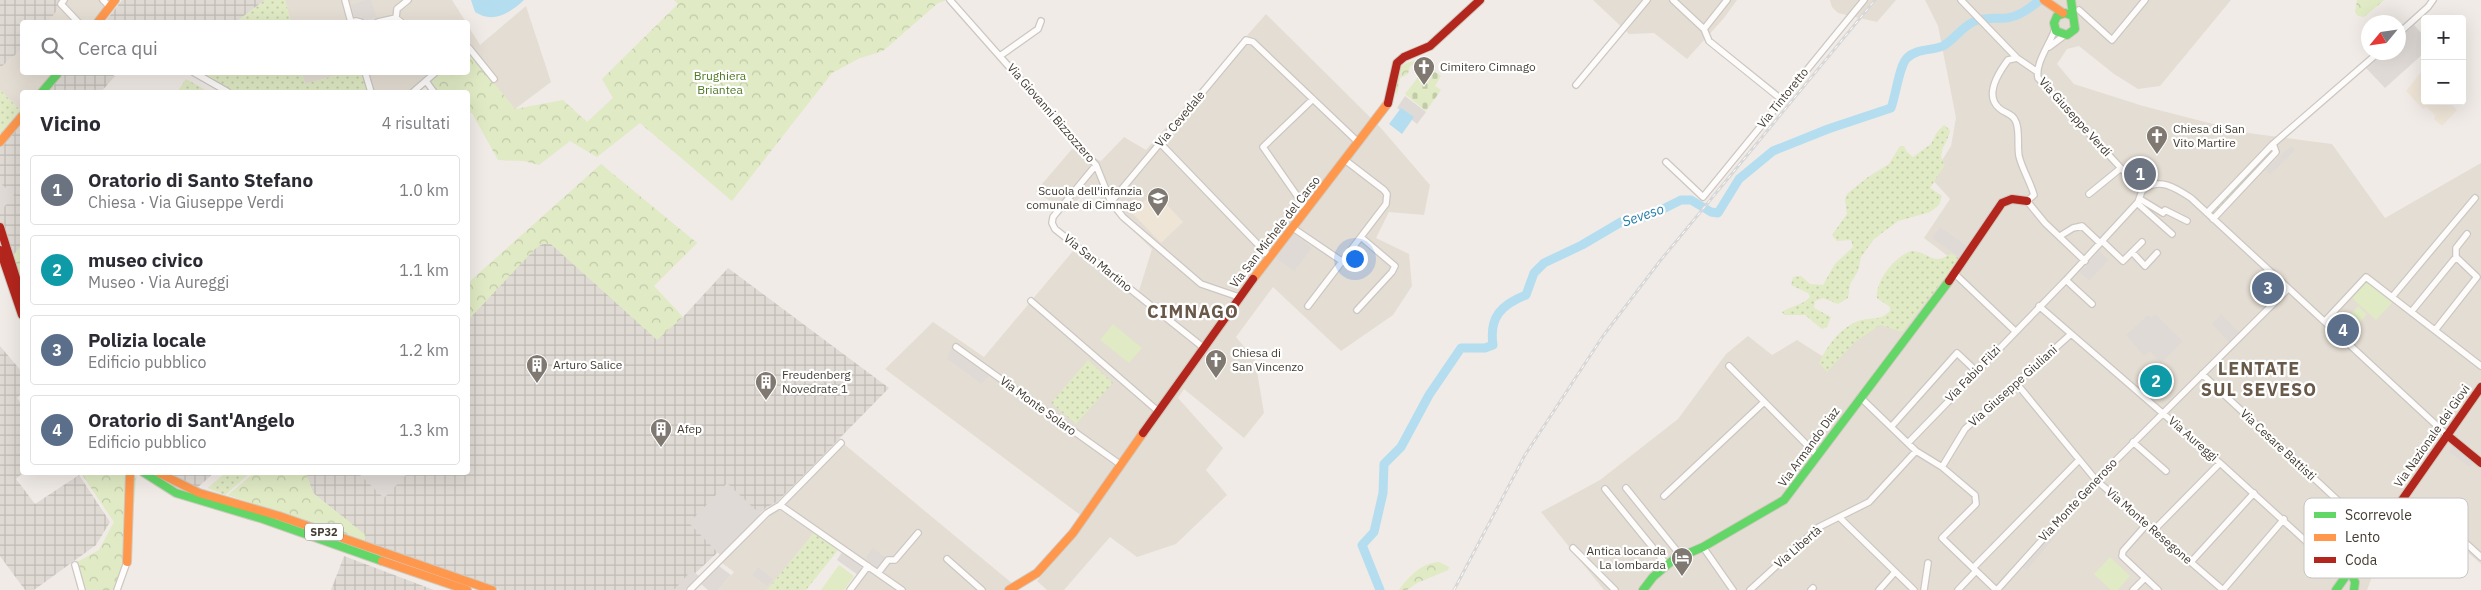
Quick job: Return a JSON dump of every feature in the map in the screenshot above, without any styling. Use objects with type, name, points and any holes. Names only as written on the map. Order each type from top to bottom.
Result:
[{"type":"street","points":[[103,0],[110,7]]},
{"type":"street","points":[[100,20],[115,0]]},
{"type":"street","points":[[345,0],[354,20]]},
{"type":"street","points":[[396,18],[397,9],[408,0]]},
{"type":"street","name":"Via Giovanni Bizzozzero","points":[[950,0],[1096,165],[1111,202],[1122,217],[1201,284],[1239,297]]},
{"type":"street","name":"Via San Michele del Carso","points":[[1009,590],[1037,573],[1081,522],[1239,297],[1390,99],[1393,72],[1397,63],[1430,46],[1480,0]]},
{"type":"street","points":[[1576,85],[1647,0]]},
{"type":"street","points":[[1673,0],[1704,29],[1714,47],[1781,99]]},
{"type":"street","points":[[1704,29],[1727,0]]},
{"type":"street","name":"Via Tintoretto","points":[[1666,162],[1703,197],[1781,99],[1864,0]]},
{"type":"street","name":"Via Giuseppe Verdi","points":[[1961,0],[2016,58],[2036,71],[2042,83],[2142,191]]},
{"type":"street","points":[[2064,13],[2070,0]]},
{"type":"street","points":[[2048,47],[2075,29],[2076,13],[2070,0]]},
{"type":"street","points":[[2036,71],[2048,47],[2057,16],[2064,13],[2076,13],[2112,40],[2145,0]]},
{"type":"street","points":[[2406,27],[2428,8],[2433,0]]},
{"type":"street","points":[[61,2],[76,20]]},
{"type":"street","points":[[2046,2],[2064,13]]},
{"type":"street","points":[[2046,2],[2054,26],[2065,36]]},
{"type":"street","points":[[387,20],[396,18],[399,20]]},
{"type":"street","points":[[1000,56],[1038,29],[1041,21]]},
{"type":"street","name":"Via Cevedale","points":[[1111,202],[1246,40],[1250,40],[1313,99]]},
{"type":"street","points":[[471,48],[494,80]]},
{"type":"street","points":[[2016,58],[2008,60],[1992,91],[1996,105],[2014,117],[2017,123],[2019,154],[2034,195],[2027,201],[2045,224],[2060,236],[2084,261]]},
{"type":"street","points":[[2207,213],[2273,144],[2369,60]]},
{"type":"street","points":[[44,90],[56,75]]},
{"type":"street","points":[[198,75],[224,90]]},
{"type":"street","points":[[367,75],[370,90]]},
{"type":"street","points":[[415,90],[433,75]]},
{"type":"street","points":[[426,81],[433,90]]},
{"type":"street","points":[[1307,210],[1263,147],[1313,99],[1358,142]]},
{"type":"street","points":[[0,142],[20,118]]},
{"type":"street","points":[[1160,143],[1270,256]]},
{"type":"street","points":[[2213,219],[2276,152],[2273,144]]},
{"type":"street","points":[[1308,306],[1380,215],[1386,204],[1387,194],[1380,186],[1345,160]]},
{"type":"street","name":"Via San Martino","points":[[1096,165],[1053,217],[1052,223],[1055,229],[1204,348]]},
{"type":"street","points":[[2089,194],[2121,168]]},
{"type":"street","points":[[2138,201],[2142,191],[2150,185],[2161,184],[2183,193],[2207,213],[2287,290],[2325,321],[2447,435],[2481,463]]},
{"type":"street","points":[[2392,297],[2475,198]]},
{"type":"street","name":"Via Armando Diaz","points":[[1644,590],[1666,565],[1681,556],[1703,547],[1784,500],[1860,397],[1955,274],[2002,203],[2013,199],[2027,201]]},
{"type":"street","points":[[2138,201],[2163,213],[2165,210],[2187,220]]},
{"type":"street","points":[[2138,201],[2172,234]]},
{"type":"street","name":"Via Fabio Filzi","points":[[1908,443],[2066,280],[2138,201]]},
{"type":"street","points":[[2060,236],[2073,228],[2082,226],[2100,244],[2124,261],[2142,242]]},
{"type":"street","points":[[0,228],[20,291]]},
{"type":"street","points":[[1293,228],[1343,262]]},
{"type":"street","points":[[2412,311],[2456,257],[2456,248],[2467,234]]},
{"type":"street","points":[[1356,310],[1392,272],[1395,266],[1362,238]]},
{"type":"street","points":[[0,250],[12,291],[20,310]]},
{"type":"street","points":[[2132,252],[2145,266],[2157,253]]},
{"type":"street","points":[[2436,329],[2477,277],[2456,257]]},
{"type":"street","points":[[1955,274],[2015,331]]},
{"type":"street","points":[[2325,321],[2366,277],[2436,329],[2481,366]]},
{"type":"street","points":[[2066,280],[2092,304]]},
{"type":"street","name":"Via Monte Generoso","points":[[1997,590],[2096,480],[2287,290]]},
{"type":"street","points":[[1031,301],[1159,412]]},
{"type":"street","name":"Via Aureggi","points":[[2039,306],[2304,536]]},
{"type":"street","name":"Via Giuseppe Giuliani","points":[[1942,467],[1965,429],[2071,334]]},
{"type":"street","name":"Via Monte Solaro","points":[[956,347],[1121,465]]},
{"type":"street","points":[[1891,427],[1957,353],[1976,371]]},
{"type":"street","points":[[1729,366],[1763,403],[1817,455]]},
{"type":"street","name":"Via Cesare Battisti","points":[[2202,374],[2335,498]]},
{"type":"street","name":"Via Monte Resegone","points":[[2017,384],[2096,480],[2223,590]]},
{"type":"street","name":"Via Nazionale dei Giovi","points":[[2403,498],[2481,387]]},
{"type":"street","points":[[1860,397],[1916,451],[1942,467],[1974,495],[1976,504],[1942,538],[1997,590]]},
{"type":"street","points":[[1664,496],[1763,403]]},
{"type":"street","points":[[2133,442],[2166,472]]},
{"type":"street","points":[[690,590],[767,513],[780,505],[841,443]]},
{"type":"street","name":"Via Libertà","points":[[1750,590],[1819,527],[1869,502],[1916,451]]},
{"type":"street","points":[[1958,590],[1974,569],[2078,460]]},
{"type":"street","points":[[2154,530],[2220,463]]},
{"type":"street","points":[[117,590],[127,562],[130,475]]},
{"type":"street","name":"SP32","points":[[148,475],[176,493],[263,519],[467,590]]},
{"type":"street","name":"SP32","points":[[163,475],[198,493],[279,516],[492,590]]},
{"type":"street","points":[[1626,488],[1681,556]]},
{"type":"street","points":[[1605,489],[1666,565]]},
{"type":"street","points":[[2191,562],[2254,493]]},
{"type":"street","points":[[780,505],[902,590]]},
{"type":"street","points":[[1840,518],[1914,590]]},
{"type":"street","points":[[2223,590],[2284,519]]},
{"type":"street","points":[[2147,524],[2123,551],[2122,556],[2158,590]]},
{"type":"street","points":[[878,573],[888,560],[895,560],[918,533]]},
{"type":"street","points":[[2468,545],[2481,557]]},
{"type":"street","points":[[1703,547],[1733,590]]},
{"type":"street","points":[[1573,548],[1615,590]]},
{"type":"street","points":[[947,559],[982,590]]},
{"type":"street","points":[[1924,590],[1928,563]]},
{"type":"street","points":[[75,564],[82,590]]},
{"type":"street","points":[[850,590],[868,566]]},
{"type":"street","points":[[1878,590],[1895,572]]},
{"type":"street","points":[[2134,590],[2145,578]]},
{"type":"street","name":"Via Nazionale dei Giovi","points":[[2336,590],[2344,578]]},
{"type":"street","points":[[2351,578],[2355,582],[2354,590]]},
{"type":"shaded area","points":[[0,0],[65,0],[50,20],[20,20],[20,51],[0,68]]},
{"type":"shaded area","points":[[65,0],[110,0],[96,20],[50,20]]},
{"type":"shaded area","points":[[122,0],[265,0],[239,20],[107,20]]},
{"type":"shaded area","points":[[285,0],[452,0],[465,20],[290,20]]},
{"type":"shaded area","points":[[371,0],[377,17],[363,20],[361,15],[355,17],[351,5]]},
{"type":"shaded area","points":[[1593,0],[1737,0],[1724,18],[1687,59],[1654,33],[1629,34]]},
{"type":"shaded area","points":[[1830,0],[1896,0],[1877,22],[1838,13],[1832,7]]},
{"type":"shaded area","points":[[1925,0],[2231,0],[2160,86],[2138,89],[2114,74],[2079,46],[2067,49],[2057,64],[2074,84],[2143,106],[2248,133],[2332,144],[2385,218],[2481,163],[2481,564],[2468,553],[2468,498],[2304,498],[2304,578],[2372,578],[2367,590],[1604,590],[1541,512],[1600,480],[1678,419],[1726,354],[1748,336],[1772,355],[1797,340],[1822,356],[1870,325],[1903,319],[1953,260],[1924,238],[1950,199],[1931,178],[1951,146],[1956,118],[1938,26]]},
{"type":"shaded area","points":[[526,6],[551,82],[515,109],[470,54],[470,29],[480,45]]},
{"type":"shaded area","name":"CIMNAGO","points":[[1266,14],[1380,127],[1430,185],[1424,215],[1389,212],[1376,238],[1409,254],[1412,286],[1393,315],[1341,351],[1273,287],[1236,337],[1255,360],[1264,413],[1244,438],[1184,389],[1178,398],[1223,448],[1206,470],[1227,495],[1176,544],[1137,557],[1110,537],[1064,590],[1047,590],[1037,581],[1087,520],[885,369],[933,322],[984,357],[1073,251],[1139,291],[1152,249],[1090,188],[1065,212],[1036,191],[1072,149],[1101,161],[1124,137],[1146,150]]},
{"type":"shaded area","points":[[2414,25],[2421,33],[2421,56],[2385,88],[2366,68],[2375,60],[2406,60],[2406,32]]},
{"type":"shaded area","points":[[20,51],[20,75],[53,75],[40,90],[20,90],[20,110],[0,90],[0,68]]},
{"type":"shaded area","points":[[2421,72],[2421,105],[2452,105],[2457,110],[2442,126],[2434,119],[2436,116],[2426,107],[2423,109],[2406,91]]},
{"type":"shaded area","points":[[61,75],[115,76],[103,90],[48,90]]},
{"type":"shaded area","points":[[303,75],[337,75],[305,84]]},
{"type":"shaded area","points":[[362,75],[439,75],[421,90],[366,90]]},
{"type":"shaded area","points":[[1405,96],[1426,112],[1417,124],[1397,108]]},
{"type":"shaded area","points":[[20,122],[20,247],[12,257],[0,226],[0,147]]},
{"type":"shaded area","points":[[2291,146],[2295,150],[2270,175],[2265,170]]},
{"type":"shaded area","points":[[0,183],[14,195],[0,212]]},
{"type":"shaded area","name":"Scuola dell'infanzia comunale di Cimnago","points":[[1154,191],[1183,222],[1161,243],[1132,213]]},
{"type":"shaded area","points":[[1940,227],[1969,248],[1961,258],[1932,238]]},
{"type":"shaded area","points":[[1294,234],[1312,248],[1294,271],[1276,258]]},
{"type":"shaded area","points":[[542,244],[551,244],[657,339],[683,317],[728,268],[889,388],[778,501],[766,508],[677,590],[500,590],[365,543],[365,535],[313,493],[307,475],[470,475],[470,318],[535,248]]},
{"type":"shaded area","points":[[2099,251],[2109,260],[2089,281],[2080,272]]},
{"type":"shaded area","points":[[2155,314],[2183,341],[2161,363],[2150,351],[2144,356],[2126,335],[2148,315],[2151,318]]},
{"type":"shaded area","points":[[2221,314],[2239,332],[2229,342],[2212,324]]},
{"type":"shaded area","points":[[0,346],[20,370],[20,395],[17,398],[20,402],[21,475],[16,479],[35,504],[79,475],[110,522],[96,545],[34,590],[25,590],[0,556]]},
{"type":"shaded area","points":[[951,349],[989,376],[982,384],[947,359]]},
{"type":"shaded area","points":[[844,444],[1013,584],[1003,590],[904,590],[784,505]]},
{"type":"shaded area","points":[[2453,446],[2473,463],[2470,467],[2449,452]]},
{"type":"shaded area","points":[[167,475],[212,475],[197,488]]},
{"type":"shaded area","points":[[360,475],[406,475],[384,498]]},
{"type":"shaded area","points":[[727,483],[761,515],[720,555],[689,523]]},
{"type":"shaded area","points":[[780,510],[814,533],[767,590],[718,590],[734,572],[722,563],[774,512]]},
{"type":"shaded area","points":[[2056,528],[2060,531],[2027,570],[2022,567]]},
{"type":"shaded area","points":[[873,548],[887,559],[879,569],[865,558]]},
{"type":"shaded area","points":[[842,552],[864,567],[858,575],[837,560]]},
{"type":"shaded area","points":[[344,556],[434,590],[331,590]]},
{"type":"shaded area","points":[[719,566],[731,575],[718,590],[708,590],[701,584]]},
{"type":"shaded area","points":[[758,567],[773,579],[767,586],[752,575]]},
{"type":"shaded area","points":[[692,570],[699,576],[685,590],[674,590]]},
{"type":"shaded area","points":[[868,570],[896,590],[853,590]]},
{"type":"green space","points":[[265,0],[285,0],[290,20],[239,20]]},
{"type":"green space","name":"Brughiera Briantea","points":[[674,0],[947,0],[938,3],[883,51],[860,58],[832,73],[732,201],[640,123],[597,157],[570,141],[539,165],[524,161],[498,160],[472,113],[470,113],[470,90],[435,90],[429,82],[438,75],[470,75],[470,53],[515,109],[563,100],[587,122],[613,98],[602,79],[678,4]]},
{"type":"green space","points":[[2357,0],[2384,0],[2366,15],[2358,16],[2355,12]]},
{"type":"green space","points":[[1424,58],[1410,66],[1408,74],[1400,78],[1397,96],[1396,77],[1399,69],[1402,65]]},
{"type":"green space","points":[[1427,66],[1441,76],[1435,86],[1441,90],[1426,111],[1405,94]]},
{"type":"green space","points":[[203,75],[303,75],[305,84],[337,75],[362,75],[366,90],[232,90]]},
{"type":"green space","points":[[186,79],[205,90],[178,90]]},
{"type":"green space","points":[[0,90],[20,110],[20,114],[0,135]]},
{"type":"green space","points":[[1944,125],[1950,130],[1941,156],[1945,165],[1930,188],[1942,196],[1939,205],[1930,212],[1898,221],[1874,239],[1861,257],[1858,271],[1850,284],[1848,298],[1838,304],[1823,298],[1815,301],[1814,308],[1831,317],[1827,327],[1822,329],[1805,315],[1784,315],[1782,312],[1804,302],[1810,297],[1808,293],[1791,285],[1793,277],[1801,276],[1810,284],[1823,285],[1835,264],[1853,247],[1851,240],[1837,241],[1832,235],[1847,214],[1845,199],[1847,194],[1868,177],[1889,164],[1900,146],[1904,146],[1913,157],[1931,144],[1937,132]]},
{"type":"green space","points":[[2272,149],[2273,151],[2213,216],[2210,214]]},
{"type":"green space","points":[[601,164],[697,243],[654,286],[683,317],[657,340],[551,244],[542,244],[535,249],[470,318],[470,281]]},
{"type":"green space","points":[[20,247],[20,278],[12,257]]},
{"type":"green space","points":[[1912,251],[1936,259],[1951,253],[1960,259],[1902,332],[1880,325],[1855,342],[1827,372],[1819,363],[1831,343],[1842,331],[1862,320],[1880,317],[1890,311],[1890,307],[1877,298],[1879,284],[1893,263],[1906,253]]},
{"type":"green space","points":[[2367,281],[2392,303],[2376,320],[2352,298]]},
{"type":"green space","points":[[2358,306],[2367,314],[2355,328],[2346,320]]},
{"type":"green space","points":[[1113,324],[1142,348],[1129,363],[1100,340]]},
{"type":"green space","points":[[1088,360],[1113,383],[1076,424],[1051,403]]},
{"type":"green space","points":[[82,475],[137,475],[128,565],[115,590],[85,590],[77,562],[99,550],[114,522]]},
{"type":"green space","points":[[223,475],[248,475],[225,495],[208,488]]},
{"type":"green space","points":[[252,475],[307,475],[313,493],[366,535],[365,543],[228,495]]},
{"type":"green space","points":[[814,533],[838,550],[806,590],[767,590]]},
{"type":"green space","points":[[2110,557],[2130,576],[2118,590],[2111,590],[2094,574]]},
{"type":"green space","points":[[1439,562],[1449,567],[1448,570],[1417,583],[1407,590],[1399,590],[1421,568]]},
{"type":"green space","points":[[839,565],[854,576],[844,590],[821,590]]},
{"type":"water","points":[[471,0],[524,0],[507,13],[488,17],[475,12]]},
{"type":"water","points":[[1401,108],[1414,117],[1402,134],[1389,124]]},
{"type":"waterway","name":"Seveso","points":[[1380,590],[1362,545],[1374,532],[1383,493],[1384,464],[1401,447],[1429,395],[1461,348],[1485,348],[1493,345],[1493,327],[1499,313],[1510,303],[1526,295],[1534,273],[1544,263],[1582,245],[1621,222],[1649,216],[1681,200],[1691,200],[1711,212],[1718,213],[1739,179],[1773,151],[1828,129],[1891,108],[1902,67],[1911,55],[1943,46],[1965,27],[1977,20],[2012,17],[2025,11],[2040,0]]},
{"type":"railway","points":[[1454,590],[1525,455],[1603,336],[1660,261],[1875,0]]},
{"type":"traffic: fast","points":[[2071,0],[2075,29],[2067,35],[2056,31],[2054,23],[2057,16],[2065,13],[2073,16]]},
{"type":"traffic: fast","points":[[44,90],[56,75]]},
{"type":"traffic: fast","points":[[1643,590],[1653,577],[1673,560],[1703,547],[1784,500],[1949,281]]},
{"type":"traffic: fast","points":[[148,475],[176,493],[263,519],[382,561]]},
{"type":"traffic: fast","points":[[2336,590],[2344,578]]},
{"type":"traffic: fast","points":[[2353,578],[2355,582],[2354,590]]},
{"type":"traffic: slow","points":[[100,20],[115,0]]},
{"type":"traffic: slow","points":[[2044,0],[2063,13]]},
{"type":"traffic: slow","points":[[1253,279],[1388,103]]},
{"type":"traffic: slow","points":[[0,142],[20,118]]},
{"type":"traffic: slow","points":[[1009,590],[1037,573],[1073,533],[1143,433]]},
{"type":"traffic: slow","points":[[127,562],[130,475]]},
{"type":"traffic: slow","points":[[163,475],[199,493],[279,516],[492,590]]},
{"type":"traffic: slow","points":[[382,561],[467,590]]},
{"type":"traffic: jam","points":[[1388,103],[1397,63],[1404,57],[1430,46],[1480,0]]},
{"type":"traffic: jam","points":[[1949,281],[2002,203],[2012,199],[2027,201]]},
{"type":"traffic: jam","points":[[0,227],[20,291]]},
{"type":"traffic: jam","points":[[0,250],[20,309]]},
{"type":"traffic: jam","points":[[1143,433],[1253,279]]},
{"type":"traffic: jam","points":[[2403,498],[2481,387]]},
{"type":"traffic: jam","points":[[2447,435],[2481,463]]},
{"type":"place","name":"Cimitero Cimnago","points":[[1424,86]]},
{"type":"place","name":"Chiesa di San Vito Martire","points":[[2157,155]]},
{"type":"place","name":"Oratorio di Santo Stefano","points":[[2140,174]]},
{"type":"place","name":"Scuola dell'infanzia comunale di Cimnago","points":[[1158,217]]},
{"type":"place","name":"Polizia locale","points":[[2268,288]]},
{"type":"place","name":"Oratorio di Sant'Angelo","points":[[2343,330]]},
{"type":"place","name":"Chiesa di San Vincenzo","points":[[1216,379]]},
{"type":"place","name":"museo civico","points":[[2156,381]]},
{"type":"place","name":"Arturo Salice","points":[[537,384]]},
{"type":"place","name":"Freudenberg Novedrate 1","points":[[766,401]]},
{"type":"place","name":"Afep","points":[[661,448]]},
{"type":"place","name":"Antica locanda La lombarda","points":[[1682,577]]},
{"type":"district","name":"CIMNAGO","points":[[1193,312]]},
{"type":"district","name":"LENTATE SUL SEVESO","points":[[2259,379]]}]
